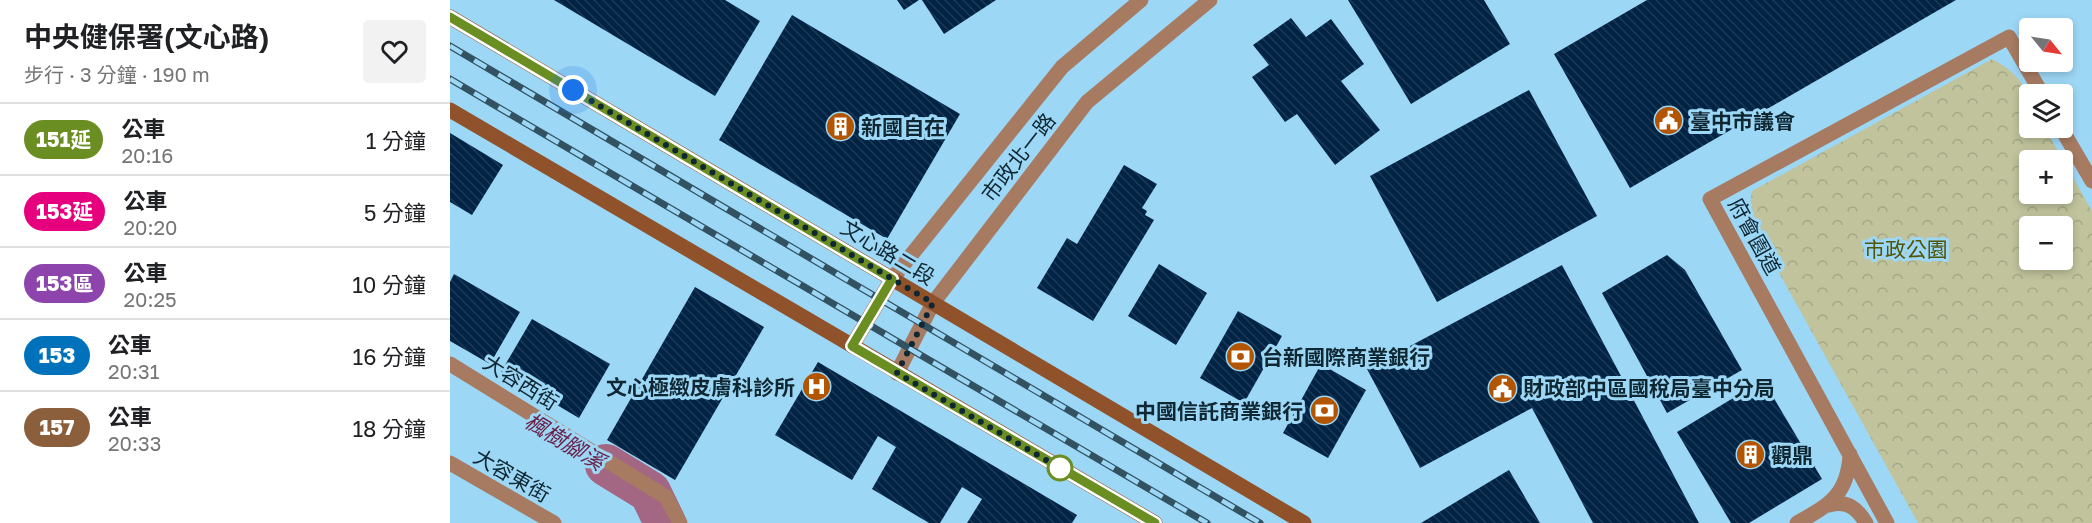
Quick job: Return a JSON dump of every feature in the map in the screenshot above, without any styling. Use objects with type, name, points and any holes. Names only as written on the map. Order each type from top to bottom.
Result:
[{"type":"main road","name":"文心路二段","points":[[450,17],[1304,523]]},
{"type":"main road","points":[[450,110],[1155,523]]},
{"type":"street","name":"市政北一路","points":[[852,346],[892,279],[1062,67],[1141,0]]},
{"type":"street","name":"市政北一路","points":[[897,373],[933,303],[1087,102],[1210,0]]},
{"type":"street","name":"府會園道","points":[[1887,523],[1710,199],[2009,37],[2036,84]]},
{"type":"street","points":[[2067,138],[2092,181]]},
{"type":"street","name":"大容西街","points":[[450,363],[666,496],[680,523]]},
{"type":"street","points":[[1830,505],[1845,481],[1850,454]]},
{"type":"street","name":"大容東街","points":[[450,463],[554,523]]},
{"type":"street","points":[[1797,523],[1830,505],[1850,505],[1860,513],[1866,523]]},
{"type":"green space","name":"市政公園","points":[[1992,59],[2012,72],[2022,84],[2019,84],[2019,138],[2051,138],[2057,150],[2019,150],[2019,204],[2073,204],[2073,177],[2092,211],[2092,523],[1918,523],[1748,217],[1752,191]]},
{"type":"building","points":[[554,0],[725,0],[760,21],[715,96]]},
{"type":"building","points":[[897,0],[919,0],[904,10]]},
{"type":"building","points":[[922,0],[996,0],[944,34]]},
{"type":"building","points":[[1348,0],[1484,0],[1510,44],[1411,104]]},
{"type":"building","name":"臺中市議會","points":[[1647,0],[1956,0],[1630,188],[1554,54]]},
{"type":"building","name":"新國自在","points":[[792,15],[960,114],[887,239],[719,140]]},
{"type":"building","points":[[1291,18],[1306,37],[1331,19],[1364,64],[1341,81],[1380,130],[1335,165],[1297,114],[1285,122],[1252,77],[1269,65],[1253,45]]},
{"type":"building","points":[[1529,90],[1597,216],[1437,302],[1370,176]]},
{"type":"building","points":[[450,133],[503,165],[472,215],[450,202]]},
{"type":"building","points":[[1124,165],[1157,184],[1142,208],[1147,211],[1145,215],[1154,220],[1093,321],[1037,288],[1067,238],[1077,244]]},
{"type":"building","points":[[1667,255],[1685,270],[1742,370],[1667,413],[1602,293]]},
{"type":"building","points":[[1159,264],[1207,293],[1176,345],[1128,316]]},
{"type":"building","name":"財政部中區國稅局臺中分局","points":[[1562,265],[1699,523],[1593,523],[1532,408],[1420,468],[1367,369]]},
{"type":"building","points":[[454,274],[520,312],[490,364],[450,341],[450,282]]},
{"type":"building","points":[[695,287],[764,327],[675,480],[607,440]]},
{"type":"building","name":"台新國際商業銀行","points":[[1238,311],[1282,336],[1244,403],[1200,378]]},
{"type":"building","points":[[532,319],[610,364],[579,418],[501,372]]},
{"type":"building","points":[[818,362],[1077,515],[1072,523],[967,523],[982,499],[962,487],[940,523],[929,523],[872,489],[896,447],[878,436],[852,480],[775,435]]},
{"type":"building","name":"中國信託商業銀行","points":[[1321,364],[1366,390],[1328,458],[1283,433]]},
{"type":"building","name":"觀鼎","points":[[1763,380],[1822,479],[1749,523],[1731,523],[1677,432]]},
{"type":"building","points":[[1509,470],[1540,523],[1421,523]]},
{"type":"waterway","name":"楓樹腳溪","points":[[606,465],[650,492],[665,523]]},
{"type":"railway","points":[[450,46],[1260,523]]},
{"type":"railway","points":[[450,79],[1207,523]]},
{"type":"bus line","name":"151延","points":[[450,17],[892,279],[852,346],[1155,523]]},
{"type":"place","name":"臺中市議會","points":[[1669,121]]},
{"type":"place","name":"新國自在","points":[[840,127]]},
{"type":"place","name":"台新國際商業銀行","points":[[1241,357]]},
{"type":"place","name":"文心極緻皮膚科診所","points":[[816,387]]},
{"type":"place","name":"財政部中區國稅局臺中分局","points":[[1502,388]]},
{"type":"place","name":"中國信託商業銀行","points":[[1324,411]]},
{"type":"place","name":"觀鼎","points":[[1750,455]]},
{"type":"route","points":[[573,90],[933,303],[897,373],[1060,468]]}]
